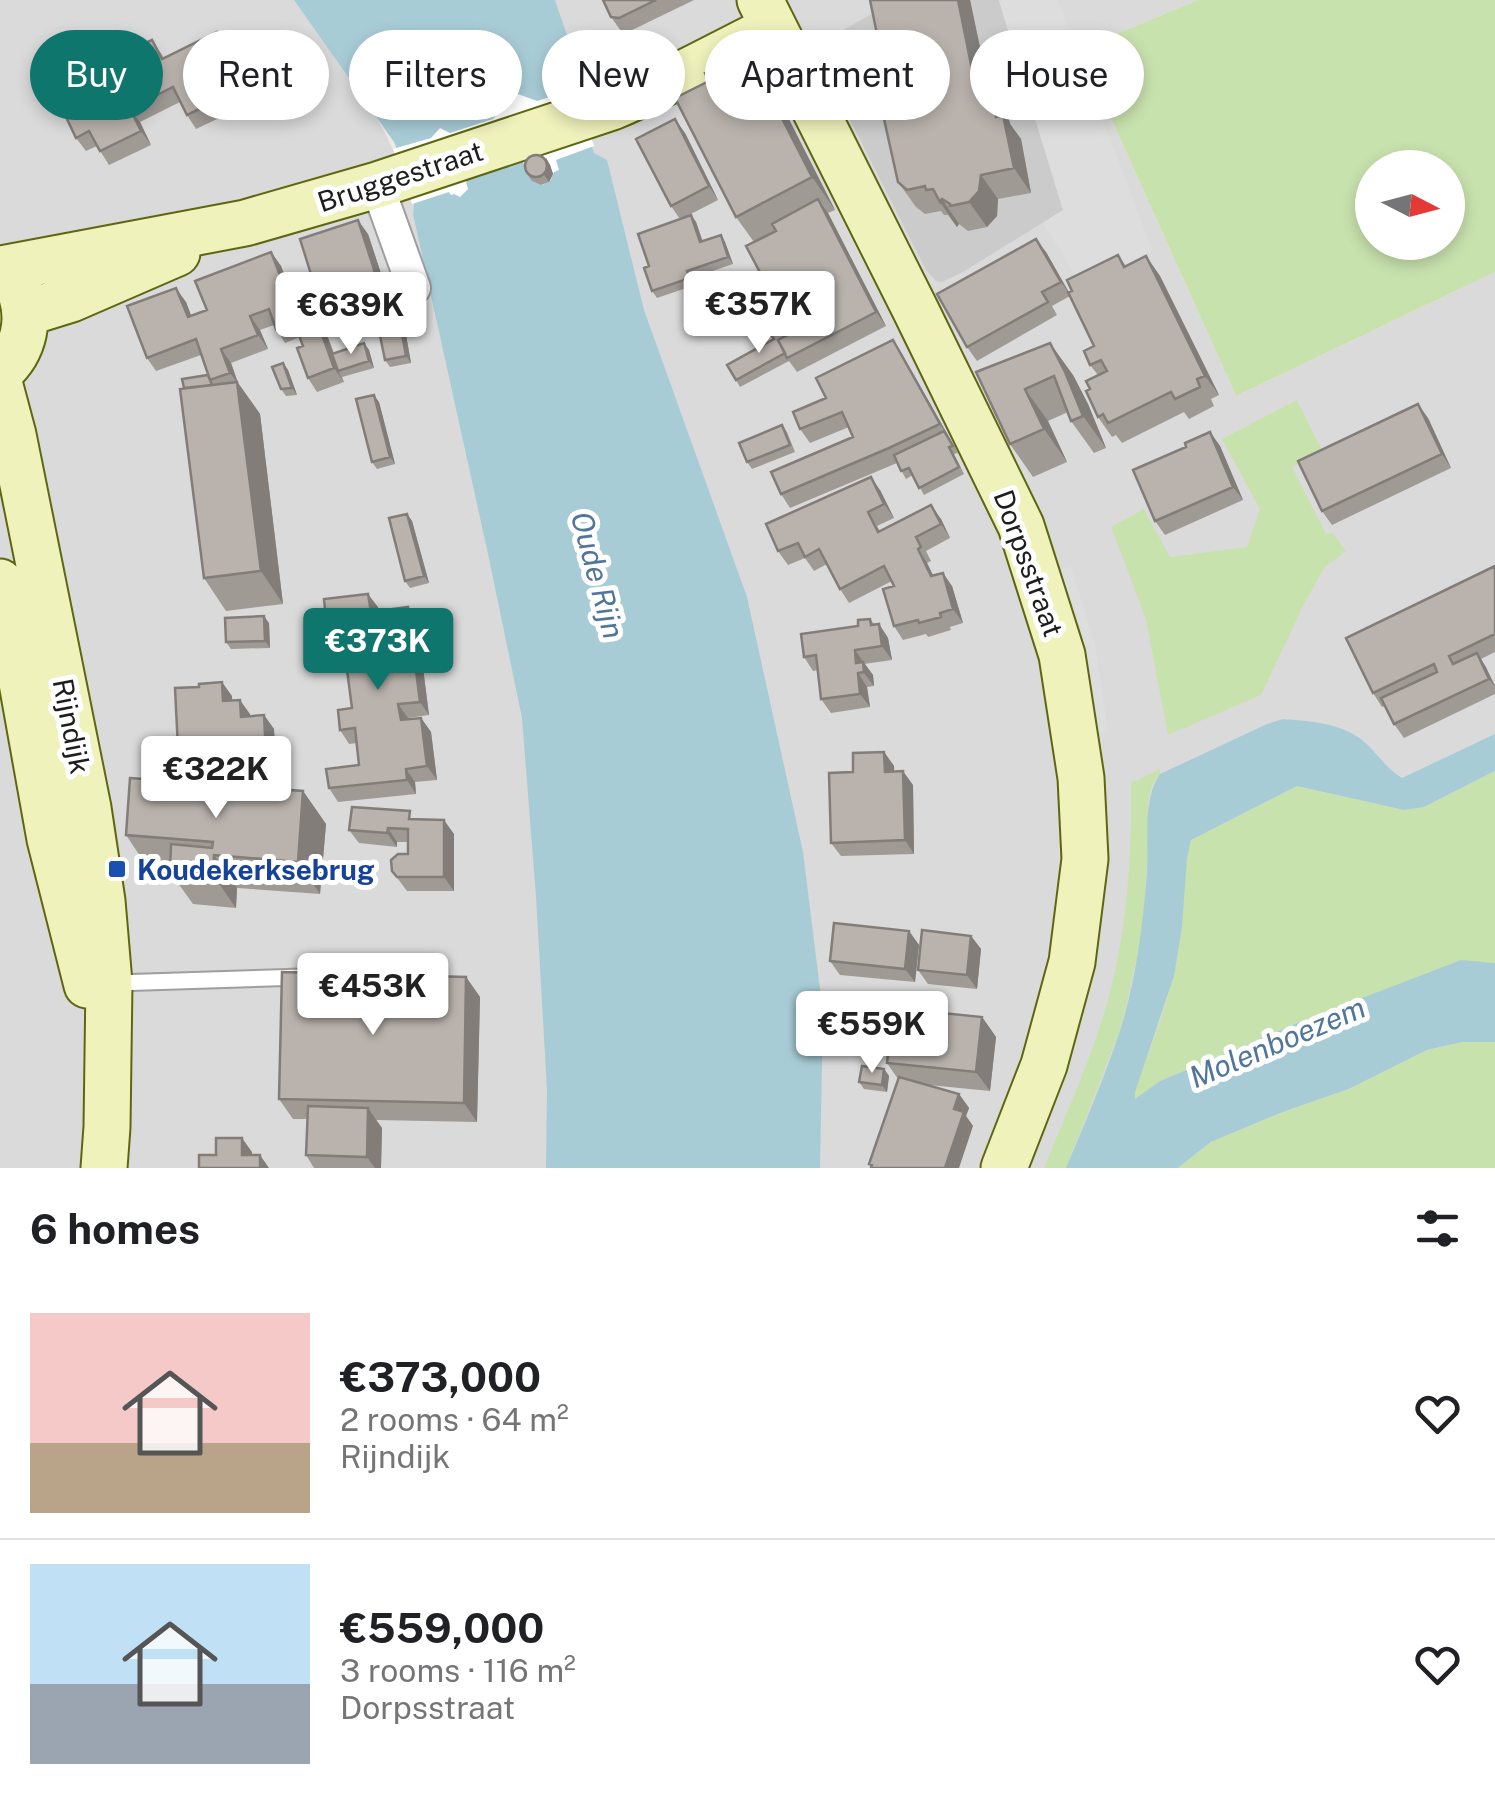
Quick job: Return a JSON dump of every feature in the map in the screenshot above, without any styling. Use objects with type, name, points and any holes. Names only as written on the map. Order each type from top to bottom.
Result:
[{"type":"street","name":"Bruggestraat","points":[[3,266],[245,223],[585,116],[647,92],[694,66],[767,14]]},
{"type":"street","name":"Dorpsstraat","points":[[767,14],[1020,526],[1062,655],[1082,778],[1085,859],[1072,962],[1044,1065],[1004,1168]]},
{"type":"street","points":[[390,180],[414,288]]},
{"type":"street","name":"Bruggestraat","points":[[26,313],[100,288],[245,223]]},
{"type":"street","points":[[0,372],[16,354],[26,328],[22,294],[3,266]]},
{"type":"street","name":"Rijndijk","points":[[0,386],[88,808],[102,901],[98,984],[108,1070],[104,1168]]},
{"type":"street","name":"Rijndijk","points":[[1,590],[50,839],[98,984]]},
{"type":"lane","points":[[344,976],[419,974]]},
{"type":"lane","points":[[98,984],[325,976]]},
{"type":"shaded area","points":[[0,0],[311,0],[328,30],[183,30],[183,120],[329,120],[329,32],[349,68],[349,120],[378,120],[439,246],[557,890],[557,1168],[0,1168]]},
{"type":"shaded area","points":[[521,0],[1198,0],[1126,30],[970,30],[970,120],[1112,120],[1236,396],[1495,272],[1495,742],[1081,1168],[760,1168],[546,120],[685,120],[685,30],[542,30],[542,103]]},
{"type":"shaded area","points":[[897,0],[999,0],[1008,30],[970,30],[970,120],[1036,120],[1063,210],[963,272],[936,281],[926,270],[850,120],[950,120],[950,30],[843,30]]},
{"type":"shaded area","points":[[1058,0],[1069,30],[1008,30],[999,1]]},
{"type":"shaded area","points":[[1035,120],[1103,120],[1152,250],[1083,287],[1043,223],[1063,210]]},
{"type":"shaded area","points":[[1071,566],[1095,645],[1108,731],[1097,733],[1084,646],[1061,570]]},
{"type":"green space","points":[[1198,0],[1495,0],[1495,272],[1236,396],[1112,120],[1144,120],[1144,30],[1126,30]]},
{"type":"green space","points":[[1297,400],[1322,451],[1292,467],[1326,534],[1333,533],[1346,551],[1324,568],[1261,695],[1168,735],[1146,619],[1111,527],[1144,509],[1170,557],[1247,547],[1260,509],[1222,439]]},
{"type":"green space","points":[[1160,769],[1148,804],[1143,931],[1121,1028],[1066,1168],[1044,1168],[1094,1045],[1114,976],[1127,894],[1131,783]]},
{"type":"green space","points":[[1495,771],[1495,963],[1461,961],[1302,1021],[1160,1081],[1134,1100],[1174,973],[1191,840],[1297,786],[1404,810],[1424,807]]},
{"type":"green space","points":[[1463,1042],[1495,1042],[1495,1168],[1178,1168],[1211,1142],[1349,1089],[1427,1050]]},
{"type":"water","name":"Oude Rijn","points":[[294,0],[555,0],[565,30],[542,30],[542,120],[584,120],[594,153],[607,160],[644,310],[747,597],[803,852],[823,1013],[820,1168],[546,1168],[547,1090],[522,718],[413,214],[415,194],[394,142],[379,120],[522,120],[522,30],[349,30],[349,78],[329,50],[329,30],[315,30]]},
{"type":"water","name":"Molenboezem","points":[[1283,719],[1344,729],[1402,778],[1495,734],[1495,771],[1424,807],[1404,810],[1297,786],[1191,840],[1174,976],[1135,1099],[1160,1081],[1461,960],[1495,963],[1495,1042],[1463,1042],[1427,1050],[1349,1089],[1211,1142],[1178,1168],[1066,1168],[1114,1049],[1130,992],[1143,912],[1154,784],[1160,774]]},
{"type":"pier","points":[[522,96],[542,99],[542,120],[586,120],[594,146],[556,160],[559,170],[542,185],[533,181],[522,160],[465,178],[468,189],[460,197],[449,192],[412,204],[393,149],[431,138],[440,128],[450,133],[490,120],[522,120]]},
{"type":"building","points":[[603,0],[656,0],[619,18],[611,17]]},
{"type":"building","points":[[870,0],[958,0],[970,59],[970,120],[1004,120],[1014,168],[981,175],[979,191],[969,202],[950,206],[942,199],[940,202],[933,189],[926,190],[925,186],[907,190],[898,182],[884,120],[950,120],[950,30],[876,30]]},
{"type":"building","points":[[183,49],[183,107],[173,87],[163,92],[163,59]]},
{"type":"building","points":[[705,83],[705,120],[783,120],[812,177],[736,217],[685,118],[685,93]]},
{"type":"building","points":[[67,120],[136,120],[141,131],[100,151],[89,131],[76,138]]},
{"type":"building","points":[[676,120],[709,186],[671,206],[636,139]]},
{"type":"building","points":[[536,155],[544,158],[544,174],[536,177],[528,174],[525,166],[528,158]]},
{"type":"building","points":[[818,199],[876,312],[787,358],[778,340],[795,331],[789,318],[796,315],[788,300],[766,312],[750,287],[764,280],[746,246],[776,231],[772,224]]},
{"type":"building","points":[[691,215],[700,242],[721,235],[728,257],[687,271],[690,278],[652,291],[644,268],[649,266],[638,234]]},
{"type":"building","points":[[358,220],[380,288],[349,298],[342,274],[314,284],[300,239]]},
{"type":"building","points":[[1036,239],[1061,282],[1042,292],[1048,302],[967,347],[937,294]]},
{"type":"building","points":[[271,252],[283,283],[301,276],[334,368],[308,378],[297,348],[303,346],[294,322],[276,329],[269,309],[250,316],[258,335],[221,349],[230,373],[210,380],[196,339],[147,358],[127,306],[176,288],[188,317],[207,310],[195,281]]},
{"type":"building","points":[[1118,255],[1124,267],[1146,256],[1205,376],[1197,379],[1200,387],[1175,399],[1171,392],[1108,423],[1103,414],[1098,417],[1086,391],[1090,389],[1086,381],[1107,371],[1101,360],[1090,365],[1084,351],[1094,346],[1068,292],[1072,291],[1067,280]]},
{"type":"building","points":[[398,311],[406,356],[385,360],[376,316]]},
{"type":"building","points":[[792,326],[795,331],[778,340],[785,353],[736,380],[727,365]]},
{"type":"building","points":[[893,340],[940,424],[781,494],[771,472],[853,437],[842,412],[800,429],[793,412],[826,398],[816,378]]},
{"type":"building","points":[[364,343],[369,361],[338,371],[332,354]]},
{"type":"building","points":[[1050,343],[1083,416],[1071,421],[1054,376],[1025,389],[1044,429],[1010,444],[976,372]]},
{"type":"building","points":[[283,363],[292,388],[281,389],[272,367]]},
{"type":"building","points":[[208,375],[212,385],[184,388],[182,379]]},
{"type":"building","points":[[237,382],[261,571],[204,578],[180,389]]},
{"type":"building","points":[[374,395],[390,457],[372,462],[356,399]]},
{"type":"building","points":[[1418,404],[1442,454],[1322,511],[1298,461]]},
{"type":"building","points":[[782,425],[790,445],[747,462],[739,443]]},
{"type":"building","points":[[944,431],[959,467],[919,488],[909,468],[901,471],[894,455]]},
{"type":"building","points":[[1210,432],[1233,487],[1155,521],[1133,470]]},
{"type":"building","points":[[871,477],[884,504],[868,512],[878,532],[931,505],[941,524],[916,537],[931,576],[943,573],[953,609],[940,613],[941,617],[894,626],[883,589],[894,586],[884,566],[840,589],[819,549],[805,557],[798,543],[778,551],[766,524]]},
{"type":"building","points":[[407,514],[424,576],[405,581],[389,518]]},
{"type":"building","points":[[1495,566],[1495,634],[1449,656],[1453,664],[1477,653],[1489,679],[1394,724],[1381,698],[1437,672],[1434,664],[1373,693],[1346,638]]},
{"type":"building","points":[[368,594],[371,612],[408,607],[420,702],[398,704],[401,720],[421,718],[427,766],[406,769],[407,780],[329,788],[326,769],[359,765],[355,728],[340,730],[338,710],[352,708],[340,617],[326,619],[324,599]]},
{"type":"building","points":[[264,616],[265,641],[226,642],[225,618]]},
{"type":"building","points":[[870,619],[871,625],[879,624],[882,646],[855,650],[856,663],[863,662],[864,672],[858,673],[860,694],[821,699],[816,655],[804,657],[801,634],[858,626],[858,620]]},
{"type":"building","points":[[222,682],[223,701],[240,700],[241,717],[264,715],[266,754],[243,755],[242,746],[178,749],[175,688]]},
{"type":"building","points":[[884,752],[885,772],[903,771],[905,840],[831,843],[829,773],[853,772],[853,753]]},
{"type":"building","points":[[130,778],[303,791],[298,862],[214,855],[213,875],[170,872],[171,844],[212,848],[213,842],[126,835]]},
{"type":"building","points":[[352,807],[410,811],[409,819],[444,820],[444,877],[397,877],[391,860],[398,854],[408,854],[408,829],[388,828],[387,833],[349,830]]},
{"type":"building","points":[[834,923],[909,931],[905,969],[830,961]]},
{"type":"building","points":[[922,930],[971,936],[967,975],[918,970]]},
{"type":"building","points":[[282,972],[466,977],[464,1103],[279,1099]]},
{"type":"building","points":[[893,1008],[982,1017],[976,1072],[887,1063]]},
{"type":"building","points":[[862,1066],[884,1069],[882,1085],[859,1082]]},
{"type":"building","points":[[899,1077],[959,1094],[954,1109],[964,1112],[945,1168],[871,1168],[869,1164]]},
{"type":"building","points":[[308,1106],[368,1108],[367,1157],[306,1155]]},
{"type":"building","points":[[216,1138],[242,1138],[242,1155],[260,1155],[260,1168],[199,1168],[199,1155],[216,1155]]},
{"type":"place","name":"Koudekerksebrug","points":[[117,869]]}]
